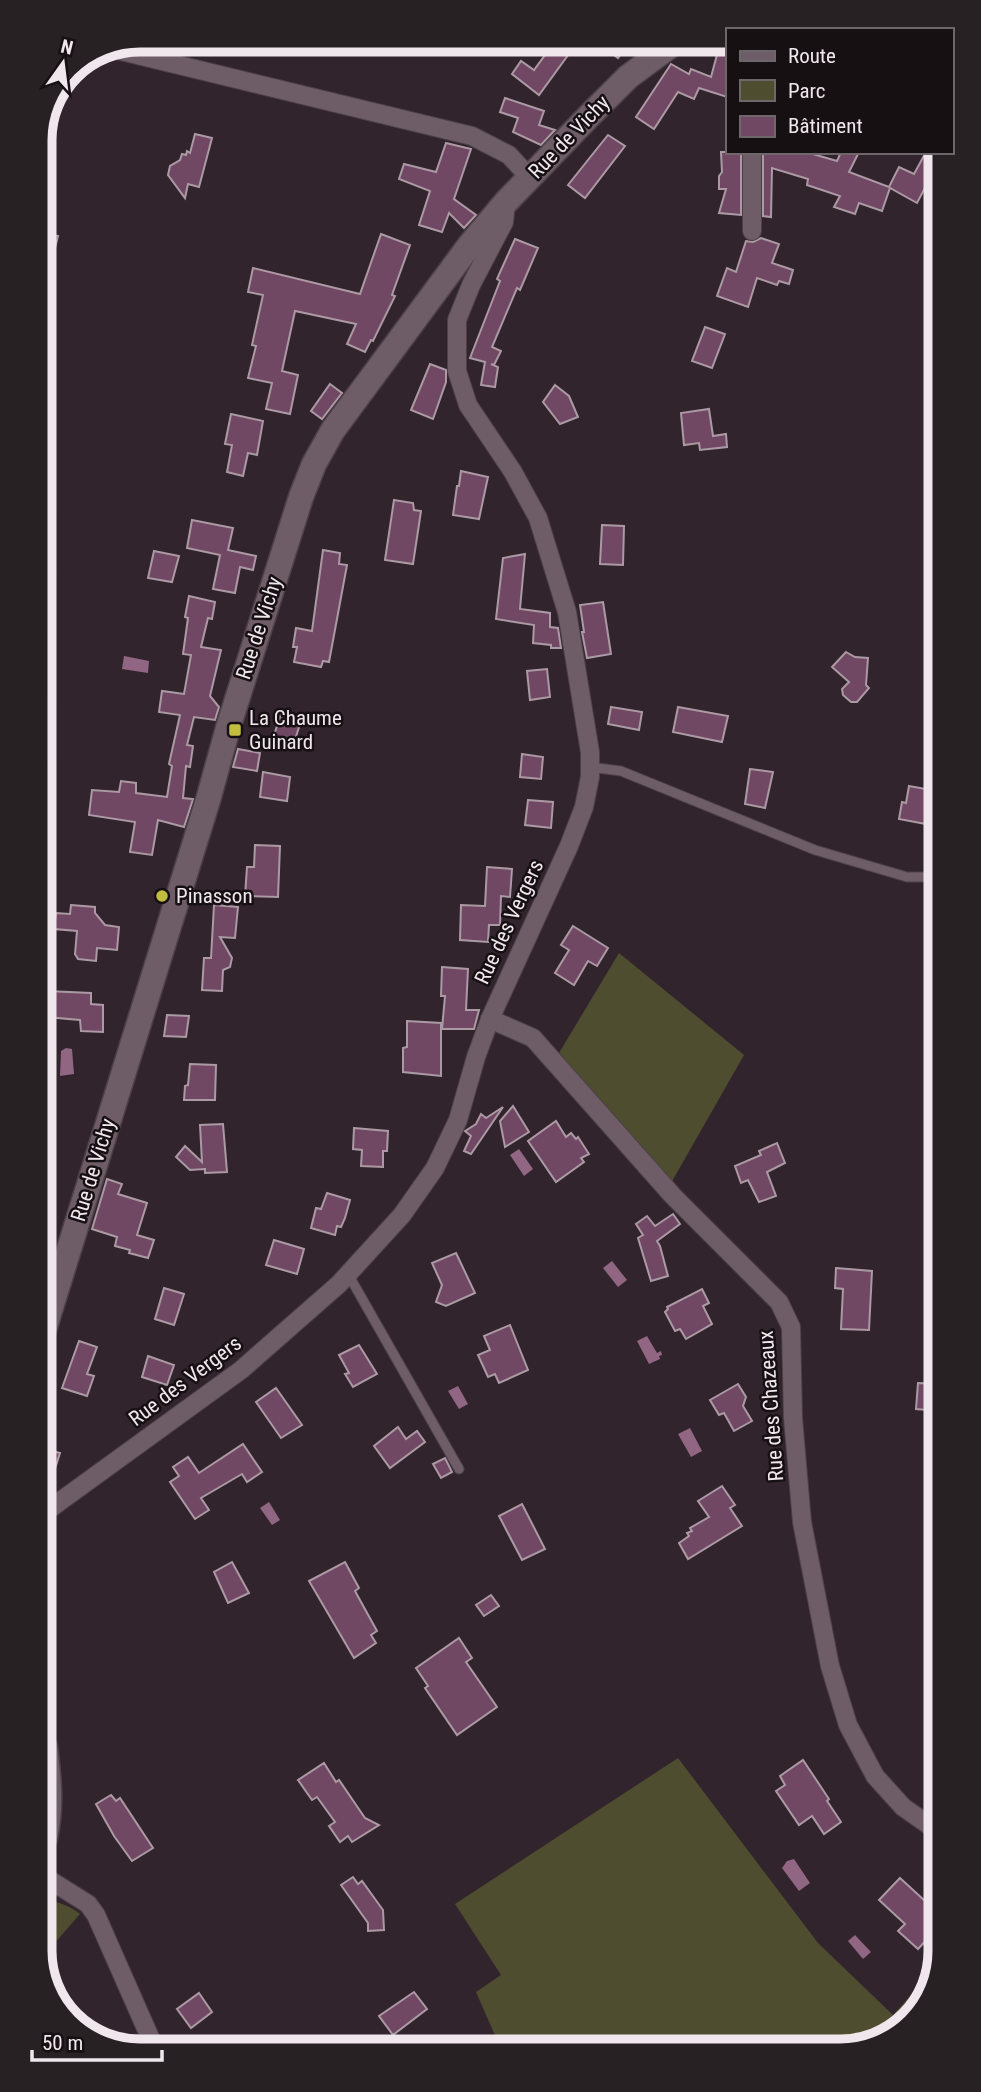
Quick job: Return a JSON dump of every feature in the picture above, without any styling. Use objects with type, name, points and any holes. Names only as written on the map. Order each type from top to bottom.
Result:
[{"type":"street","points":[[129,53],[471,136],[509,155],[530,178]]},
{"type":"street","name":"Rue de Vichy","points":[[52,1303],[228,728],[301,497],[314,464],[332,430],[469,246],[506,202],[628,77],[661,53]]},
{"type":"street","points":[[752,154],[752,231]]},
{"type":"street","name":"Rue des Vergers","points":[[52,1507],[241,1370],[348,1274],[402,1215],[435,1168],[457,1120],[490,1019],[584,807],[590,777],[590,752],[567,611],[538,518],[513,472],[468,405],[457,371],[457,320],[471,285],[504,222],[506,202]]},
{"type":"street","name":"Rue des Chazeaux","points":[[490,1019],[533,1038],[673,1196],[779,1302],[791,1327],[793,1418],[802,1522],[830,1666],[848,1726],[875,1776],[903,1807],[928,1825]]},
{"type":"street","points":[[52,1881],[88,1904],[96,1915],[151,2039]]},
{"type":"lane","points":[[590,767],[621,771],[815,850],[907,877],[928,877]]},
{"type":"lane","points":[[348,1274],[458,1469]]},
{"type":"green space","points":[[619,953],[744,1055],[671,1183],[559,1053]]},
{"type":"green space","points":[[678,1758],[818,1943],[893,2015],[924,1981],[899,2018],[880,2030],[858,2038],[497,2039],[476,1992],[501,1975],[455,1904]]},
{"type":"green space","points":[[52,1901],[64,1904],[80,1914],[52,1946]]},
{"type":"shaded area","points":[[124,656],[149,661],[148,673],[122,669]]},
{"type":"shaded area","points":[[72,1049],[74,1074],[60,1076],[61,1051]]},
{"type":"shaded area","points":[[519,1149],[533,1169],[524,1176],[510,1155]]},
{"type":"shaded area","points":[[612,1261],[627,1280],[618,1287],[603,1268]]},
{"type":"shaded area","points":[[647,1336],[657,1353],[661,1351],[662,1355],[659,1356],[660,1359],[649,1364],[637,1341]]},
{"type":"shaded area","points":[[458,1386],[468,1404],[459,1409],[448,1391]]},
{"type":"shaded area","points":[[690,1428],[702,1451],[691,1457],[678,1434]]},
{"type":"shaded area","points":[[269,1502],[280,1520],[272,1525],[260,1508]]},
{"type":"shaded area","points":[[794,1859],[810,1883],[799,1891],[782,1868],[787,1861]]},
{"type":"shaded area","points":[[855,1935],[871,1952],[863,1959],[848,1941]]},
{"type":"building","points":[[547,53],[570,53],[539,95],[512,74],[521,61],[534,70]]},
{"type":"building","points":[[718,53],[726,53],[726,97],[699,88],[694,99],[678,92],[654,129],[636,117],[671,64],[689,74],[691,69],[711,77]]},
{"type":"building","points":[[505,98],[544,111],[539,125],[555,130],[541,145],[513,132],[518,118],[500,112]]},
{"type":"building","points":[[195,134],[212,138],[199,187],[188,184],[185,198],[168,175],[170,166],[180,160],[182,154],[186,155],[187,151],[190,153]]},
{"type":"building","points":[[608,135],[625,146],[585,198],[568,185]]},
{"type":"building","points":[[446,143],[471,149],[454,199],[476,215],[464,228],[449,213],[442,232],[419,225],[430,191],[399,179],[404,164],[436,172]]},
{"type":"building","points":[[721,152],[741,154],[741,215],[719,213],[726,189],[719,189],[719,176],[722,172]]},
{"type":"building","points":[[763,154],[813,154],[837,161],[840,154],[858,154],[849,172],[889,187],[899,167],[914,174],[925,154],[928,154],[928,182],[917,203],[890,188],[882,211],[859,203],[855,214],[834,207],[840,196],[807,185],[808,179],[772,168],[771,217],[763,216]]},
{"type":"building","points":[[381,234],[410,245],[392,295],[395,296],[373,341],[371,340],[365,352],[347,344],[356,324],[295,311],[282,371],[298,375],[290,414],[266,409],[272,383],[248,378],[256,346],[252,345],[263,295],[248,292],[253,268],[360,294]]},
{"type":"building","points":[[53,235],[58,236],[53,257]]},
{"type":"building","points":[[761,238],[779,244],[772,263],[793,270],[789,284],[779,281],[777,285],[757,278],[748,307],[717,296],[727,268],[736,272],[746,241],[753,242]]},
{"type":"building","points":[[515,239],[538,248],[520,290],[517,288],[492,347],[501,351],[494,365],[491,364],[498,367],[495,387],[481,385],[485,362],[470,358],[500,281],[497,279]]},
{"type":"building","points":[[705,327],[725,334],[712,368],[692,361]]},
{"type":"building","points":[[430,364],[446,370],[446,382],[433,419],[411,410]]},
{"type":"building","points":[[330,384],[342,393],[322,419],[311,411]]},
{"type":"building","points":[[555,385],[569,396],[578,417],[560,424],[543,402]]},
{"type":"building","points":[[709,409],[713,436],[726,434],[727,447],[700,450],[699,443],[684,445],[681,413]]},
{"type":"building","points":[[231,414],[263,421],[257,455],[248,453],[243,476],[227,472],[232,445],[225,444]]},
{"type":"building","points":[[461,471],[488,477],[479,519],[453,515]]},
{"type":"building","points":[[394,500],[413,503],[414,510],[421,511],[413,564],[385,560]]},
{"type":"building","points":[[192,520],[233,528],[228,550],[256,556],[253,570],[240,567],[235,593],[213,589],[220,555],[187,548]]},
{"type":"building","points":[[602,525],[624,526],[623,565],[600,564]]},
{"type":"building","points":[[323,550],[340,553],[339,564],[347,565],[329,662],[323,661],[321,667],[294,662],[297,647],[293,647],[296,628],[312,631]]},
{"type":"building","points":[[154,551],[179,556],[172,582],[148,578]]},
{"type":"building","points":[[525,554],[520,609],[550,613],[550,627],[558,628],[561,648],[533,643],[534,625],[496,619],[503,558]]},
{"type":"building","points":[[189,596],[215,602],[212,619],[208,618],[201,647],[221,650],[210,696],[219,707],[215,720],[194,717],[187,745],[193,746],[190,767],[186,766],[183,798],[193,799],[184,827],[158,820],[152,855],[130,852],[135,822],[89,815],[92,790],[119,792],[121,781],[136,783],[136,793],[167,797],[172,766],[169,764],[180,715],[159,712],[162,691],[184,694],[191,655],[183,654]]},
{"type":"building","points":[[603,602],[611,654],[587,658],[580,605]]},
{"type":"building","points":[[846,652],[855,657],[868,658],[866,685],[869,688],[857,702],[851,702],[843,695],[842,689],[849,682],[832,667]]},
{"type":"building","points":[[547,669],[550,697],[530,700],[527,671]]},
{"type":"building","points":[[611,707],[642,712],[639,730],[608,724]]},
{"type":"building","points":[[678,707],[728,716],[722,742],[673,732]]},
{"type":"building","points":[[281,714],[301,721],[293,746],[272,741]]},
{"type":"building","points":[[238,749],[260,753],[257,771],[233,767]]},
{"type":"building","points":[[522,754],[543,757],[541,779],[520,777]]},
{"type":"building","points":[[750,769],[773,772],[765,808],[745,804]]},
{"type":"building","points":[[263,772],[290,777],[287,801],[260,797]]},
{"type":"building","points":[[909,786],[928,789],[926,824],[899,819],[902,802],[906,803]]},
{"type":"building","points":[[528,800],[553,802],[551,828],[525,825]]},
{"type":"building","points":[[255,845],[280,846],[278,897],[245,896],[247,867],[254,867]]},
{"type":"building","points":[[487,867],[512,869],[510,897],[501,896],[500,925],[489,925],[488,942],[460,940],[461,905],[485,906]]},
{"type":"building","points":[[71,905],[95,907],[95,913],[105,925],[119,927],[117,950],[97,948],[96,961],[78,959],[75,954],[77,931],[54,929],[56,913],[70,914]]},
{"type":"building","points":[[214,905],[238,907],[235,938],[220,937],[232,958],[230,967],[223,970],[222,991],[202,990],[204,958],[211,958]]},
{"type":"building","points":[[573,926],[608,948],[597,966],[588,961],[574,985],[555,973],[569,950],[561,945]]},
{"type":"building","points":[[442,967],[468,969],[466,1010],[479,1010],[474,1029],[442,1029],[445,996],[441,996]]},
{"type":"building","points":[[53,991],[91,993],[91,1004],[103,1005],[103,1032],[81,1031],[80,1020],[53,1018]]},
{"type":"building","points":[[167,1015],[189,1016],[186,1037],[164,1036]]},
{"type":"building","points":[[407,1021],[441,1023],[441,1076],[403,1072]]},
{"type":"building","points":[[190,1064],[216,1065],[215,1100],[184,1100]]},
{"type":"building","points":[[513,1106],[529,1132],[505,1147],[500,1121]]},
{"type":"building","points":[[503,1107],[471,1154],[464,1151],[471,1136],[465,1131],[476,1124],[481,1114],[486,1118]]},
{"type":"building","points":[[556,1121],[566,1137],[571,1133],[576,1139],[578,1137],[589,1154],[581,1158],[584,1162],[556,1182],[528,1141]]},
{"type":"building","points":[[223,1124],[227,1172],[205,1173],[205,1169],[190,1170],[176,1157],[185,1146],[202,1162],[200,1125]]},
{"type":"building","points":[[354,1128],[388,1131],[387,1151],[383,1151],[383,1167],[361,1166],[362,1150],[353,1149]]},
{"type":"building","points":[[777,1143],[785,1163],[767,1172],[776,1196],[759,1202],[748,1180],[741,1183],[735,1166],[761,1155],[759,1151]]},
{"type":"building","points":[[107,1179],[122,1184],[118,1194],[147,1203],[137,1235],[154,1240],[148,1258],[115,1246],[117,1237],[92,1229]]},
{"type":"building","points":[[327,1193],[350,1200],[345,1218],[341,1227],[337,1226],[335,1235],[311,1228],[316,1208],[321,1209]]},
{"type":"building","points":[[673,1214],[680,1224],[657,1241],[668,1276],[651,1281],[638,1238],[643,1235],[636,1224],[647,1216],[655,1226]]},
{"type":"building","points":[[274,1240],[304,1249],[297,1274],[266,1265]]},
{"type":"building","points":[[456,1253],[475,1293],[446,1306],[436,1302],[442,1285],[432,1263]]},
{"type":"building","points":[[836,1268],[872,1271],[869,1330],[841,1329],[843,1289],[835,1288]]},
{"type":"building","points":[[164,1288],[184,1294],[174,1325],[155,1319]]},
{"type":"building","points":[[702,1289],[709,1303],[703,1306],[712,1324],[686,1339],[680,1329],[675,1331],[665,1312],[667,1307]]},
{"type":"building","points":[[510,1325],[528,1370],[499,1383],[495,1374],[488,1377],[478,1355],[490,1350],[484,1336]]},
{"type":"building","points":[[79,1341],[97,1347],[87,1374],[94,1376],[87,1396],[62,1388]]},
{"type":"building","points":[[359,1345],[377,1374],[353,1387],[345,1374],[349,1373],[339,1355]]},
{"type":"building","points":[[148,1356],[174,1365],[167,1385],[142,1377]]},
{"type":"building","points":[[918,1383],[928,1383],[928,1410],[916,1409]]},
{"type":"building","points":[[738,1384],[746,1397],[743,1406],[752,1421],[734,1431],[724,1413],[719,1415],[710,1400]]},
{"type":"building","points":[[276,1388],[302,1425],[281,1438],[256,1402]]},
{"type":"building","points":[[398,1427],[406,1439],[417,1431],[425,1442],[390,1468],[374,1446]]},
{"type":"building","points":[[243,1444],[262,1472],[247,1482],[242,1474],[201,1498],[209,1510],[195,1519],[170,1482],[179,1476],[173,1467],[188,1457],[199,1473]]},
{"type":"building","points":[[52,1451],[60,1453],[52,1477]]},
{"type":"building","points":[[445,1458],[452,1472],[441,1478],[433,1464]]},
{"type":"building","points":[[722,1486],[735,1505],[730,1508],[742,1526],[688,1559],[679,1543],[689,1536],[687,1533],[692,1531],[690,1528],[709,1517],[698,1501]]},
{"type":"building","points":[[522,1504],[545,1549],[522,1560],[499,1516]]},
{"type":"building","points":[[232,1562],[249,1593],[228,1603],[214,1572]]},
{"type":"building","points":[[345,1562],[359,1588],[355,1591],[377,1631],[371,1635],[376,1643],[354,1658],[309,1581]]},
{"type":"building","points":[[491,1595],[499,1606],[484,1616],[476,1605]]},
{"type":"building","points":[[459,1638],[472,1658],[466,1662],[497,1707],[457,1735],[425,1688],[428,1686],[416,1668]]},
{"type":"building","points":[[803,1760],[841,1822],[824,1834],[812,1816],[799,1825],[776,1791],[785,1785],[780,1776]]},
{"type":"building","points":[[324,1763],[365,1818],[379,1825],[352,1842],[348,1836],[340,1842],[329,1826],[335,1822],[317,1797],[312,1800],[298,1780]]},
{"type":"building","points":[[111,1795],[116,1801],[120,1798],[153,1848],[132,1861],[96,1804]]},
{"type":"building","points":[[353,1877],[358,1884],[362,1881],[383,1910],[384,1930],[368,1931],[368,1923],[341,1885]]},
{"type":"building","points":[[900,1878],[925,1901],[928,1899],[928,1938],[918,1949],[898,1931],[905,1924],[879,1900]]},
{"type":"building","points":[[414,1992],[427,2009],[393,2035],[379,2016]]},
{"type":"building","points":[[199,1993],[212,2012],[191,2028],[177,2009]]},
{"type":"place","name":"La Chaume Guinard","points":[[235,730]]},
{"type":"place","name":"Pinasson","points":[[162,896]]}]
